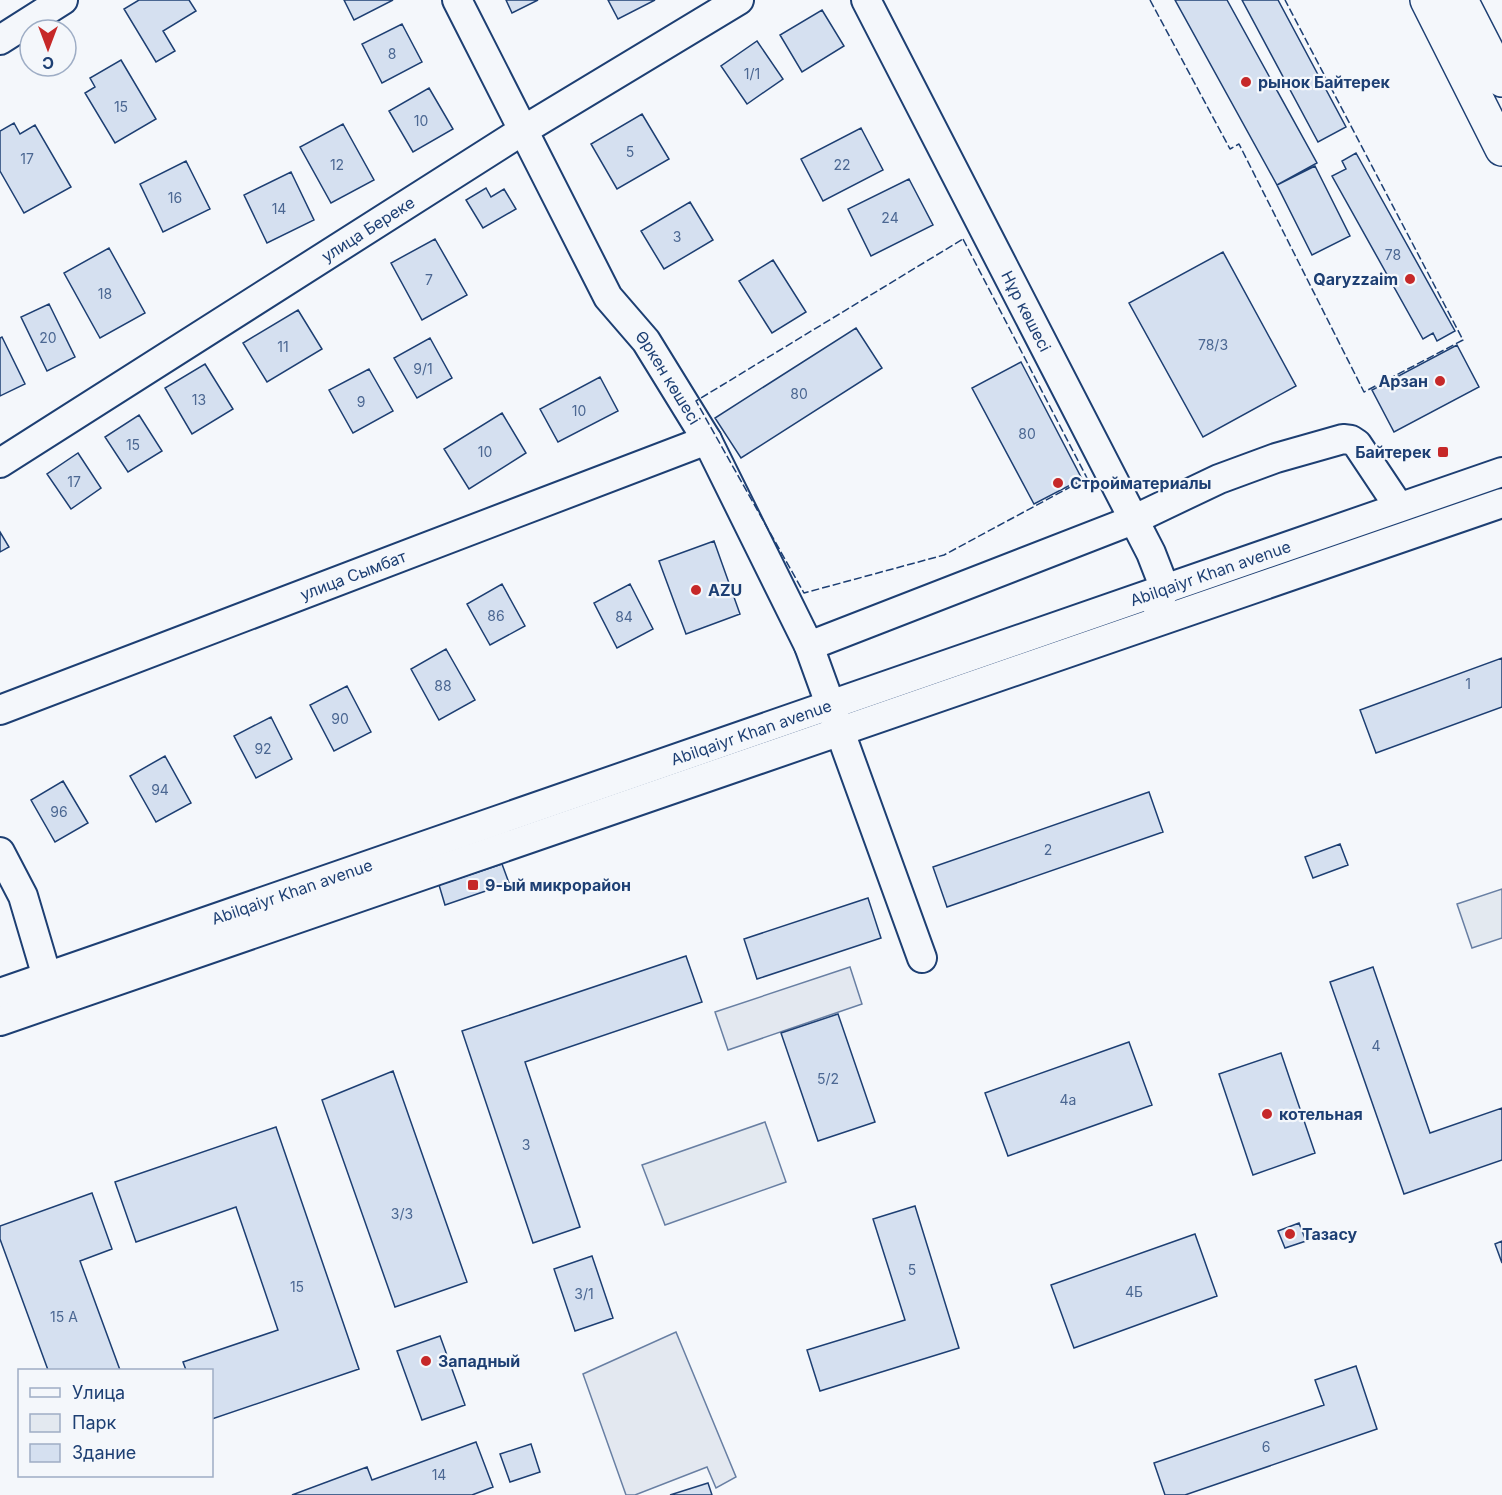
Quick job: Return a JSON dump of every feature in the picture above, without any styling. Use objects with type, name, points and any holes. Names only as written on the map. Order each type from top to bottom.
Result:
[{"type":"main road","points":[[1427,0],[1502,149]]},
{"type":"main road","points":[[1461,0],[1502,80]]},
{"type":"street","points":[[0,40],[63,0]]},
{"type":"street","name":"Өркен көшесі","points":[[457,0],[608,297],[645,341],[707,440],[809,646],[831,705],[838,732],[855,767],[922,958]]},
{"type":"street","name":"улица Береке","points":[[0,463],[522,131],[739,0]]},
{"type":"street","name":"Нұр көшесі","points":[[866,0],[1134,520],[1165,589]]},
{"type":"street","name":"улица Сымбат","points":[[0,710],[707,440]]},
{"type":"street","points":[[809,646],[1134,520],[1219,479],[1276,458],[1343,440],[1351,440],[1357,444],[1399,507]]},
{"type":"street","name":"Abilqaiyr Khan avenue","points":[[0,993],[1502,472]]},
{"type":"street","name":"Abilqaiyr Khan avenue","points":[[0,1021],[1502,503]]},
{"type":"street","points":[[1149,625],[1165,589]]},
{"type":"street","points":[[0,852],[24,896],[47,977]]},
{"type":"green space","points":[[1502,889],[1502,938],[1472,948],[1457,904]]},
{"type":"green space","points":[[765,1122],[786,1182],[665,1225],[642,1165]]},
{"type":"shaded area","points":[[850,967],[862,1004],[728,1050],[715,1012]]},
{"type":"shaded area","points":[[676,1332],[736,1477],[716,1488],[707,1467],[635,1495],[626,1495],[583,1374]]},
{"type":"building","points":[[139,0],[189,0],[196,11],[163,31],[175,51],[156,62],[124,9]]},
{"type":"building","points":[[344,0],[393,0],[354,20]]},
{"type":"building","points":[[506,0],[538,0],[512,13]]},
{"type":"building","points":[[608,0],[655,0],[618,19]]},
{"type":"building","name":"рынок Байтерек","points":[[1175,0],[1227,0],[1317,163],[1277,185]]},
{"type":"building","name":"рынок Байтерек","points":[[1242,0],[1278,0],[1346,127],[1318,142]]},
{"type":"building","points":[[822,10],[844,46],[802,72],[780,35]]},
{"type":"building","points":[[402,24],[422,62],[382,83],[362,44]]},
{"type":"building","points":[[757,41],[783,79],[747,104],[721,66]]},
{"type":"building","points":[[121,60],[156,119],[115,143],[85,93],[95,87],[90,78]]},
{"type":"building","points":[[429,88],[453,129],[413,152],[389,111]]},
{"type":"building","points":[[642,114],[669,159],[617,189],[591,144]]},
{"type":"building","points":[[14,123],[20,134],[35,125],[71,187],[24,213],[0,171],[0,131]]},
{"type":"building","points":[[343,124],[374,180],[331,203],[300,147]]},
{"type":"building","points":[[861,128],[883,170],[823,201],[801,159]]},
{"type":"building","points":[[1356,153],[1455,331],[1437,341],[1433,333],[1423,339],[1332,176],[1346,169],[1342,161]]},
{"type":"building","points":[[186,161],[210,209],[163,232],[140,184]]},
{"type":"building","points":[[1315,166],[1350,236],[1312,255],[1277,185]]},
{"type":"building","points":[[291,172],[314,220],[267,243],[244,195]]},
{"type":"building","points":[[909,179],[933,225],[871,256],[848,209]]},
{"type":"building","points":[[486,188],[491,197],[504,189],[516,209],[483,228],[466,200]]},
{"type":"building","points":[[690,202],[713,240],[664,269],[641,231]]},
{"type":"building","points":[[435,239],[467,295],[422,320],[391,263]]},
{"type":"building","points":[[109,248],[145,313],[100,338],[64,273]]},
{"type":"building","points":[[1223,252],[1296,386],[1203,437],[1129,303]]},
{"type":"building","points":[[773,260],[806,312],[772,333],[739,281]]},
{"type":"building","points":[[49,304],[75,357],[47,371],[21,317]]},
{"type":"building","points":[[298,310],[322,349],[267,382],[243,343]]},
{"type":"building","points":[[856,328],[882,368],[741,458],[715,418]]},
{"type":"building","points":[[2,337],[25,384],[0,396],[0,338]]},
{"type":"building","points":[[430,338],[452,378],[417,398],[394,358]]},
{"type":"building","points":[[1457,345],[1479,387],[1394,432],[1372,390]]},
{"type":"building","points":[[1021,362],[1082,479],[1034,504],[972,388]]},
{"type":"building","points":[[205,364],[233,409],[192,434],[165,388]]},
{"type":"building","points":[[369,369],[393,411],[353,433],[329,390]]},
{"type":"building","points":[[600,377],[618,411],[558,442],[540,409]]},
{"type":"building","points":[[502,413],[526,453],[469,489],[444,449]]},
{"type":"building","points":[[139,415],[162,451],[128,472],[105,437]]},
{"type":"building","points":[[78,453],[101,488],[71,509],[47,474]]},
{"type":"building","points":[[0,532],[9,547],[0,552]]},
{"type":"building","points":[[714,541],[740,614],[686,634],[659,561]]},
{"type":"building","points":[[502,584],[525,626],[490,645],[467,604]]},
{"type":"building","points":[[630,584],[653,629],[617,648],[594,603]]},
{"type":"building","points":[[446,649],[475,700],[439,720],[411,669]]},
{"type":"building","points":[[1502,658],[1502,707],[1376,753],[1360,710]]},
{"type":"building","points":[[347,686],[371,732],[334,751],[310,705]]},
{"type":"building","points":[[271,717],[292,759],[256,778],[234,736]]},
{"type":"building","points":[[165,756],[191,803],[156,822],[130,776]]},
{"type":"building","points":[[63,781],[88,823],[55,842],[31,800]]},
{"type":"building","points":[[1149,792],[1163,832],[947,907],[933,867]]},
{"type":"building","points":[[1340,844],[1348,865],[1313,878],[1305,857]]},
{"type":"building","points":[[502,864],[509,883],[445,905],[439,885]]},
{"type":"building","points":[[868,898],[881,938],[757,979],[744,939]]},
{"type":"building","points":[[686,956],[702,1002],[525,1062],[580,1227],[533,1243],[462,1031]]},
{"type":"building","points":[[1373,967],[1430,1133],[1502,1108],[1502,1160],[1404,1194],[1330,982]]},
{"type":"building","points":[[838,1014],[875,1122],[818,1141],[781,1033]]},
{"type":"building","points":[[1129,1042],[1152,1105],[1008,1156],[985,1093]]},
{"type":"building","name":"котельная","points":[[1281,1053],[1315,1153],[1253,1175],[1219,1074]]},
{"type":"building","points":[[393,1071],[467,1282],[395,1307],[322,1100]]},
{"type":"building","points":[[276,1127],[359,1369],[213,1419],[213,1369],[186,1369],[183,1362],[278,1330],[236,1207],[136,1242],[115,1182]]},
{"type":"building","points":[[92,1193],[112,1249],[80,1261],[120,1369],[48,1369],[0,1239],[0,1226]]},
{"type":"building","points":[[915,1206],[959,1348],[820,1391],[807,1350],[905,1320],[873,1219]]},
{"type":"building","points":[[1299,1223],[1306,1241],[1285,1248],[1278,1231]]},
{"type":"building","points":[[1195,1234],[1217,1296],[1074,1348],[1051,1285]]},
{"type":"building","points":[[1502,1241],[1502,1263],[1495,1244]]},
{"type":"building","points":[[592,1256],[613,1318],[575,1331],[554,1269]]},
{"type":"building","points":[[440,1336],[465,1405],[422,1420],[397,1351]]},
{"type":"building","points":[[1356,1366],[1377,1429],[1185,1495],[1165,1495],[1154,1463],[1324,1405],[1315,1380]]},
{"type":"building","points":[[476,1442],[493,1487],[472,1495],[292,1495],[367,1467],[372,1480]]},
{"type":"building","points":[[531,1444],[540,1472],[510,1482],[500,1454]]},
{"type":"building","points":[[708,1483],[712,1495],[670,1495]]},
{"type":"fence","points":[[1150,0],[1230,149],[1239,144],[1364,392],[1463,340],[1285,0]]},
{"type":"fence","points":[[963,239],[1087,478],[944,555],[804,593],[696,401],[963,239]]},
{"type":"place","name":"рынок Байтерек","points":[[1246,82]]},
{"type":"place","name":"Qaryzzaim","points":[[1410,279]]},
{"type":"place","name":"Арзан","points":[[1440,381]]},
{"type":"place","name":"Байтерек","points":[[1443,452]]},
{"type":"place","name":"Стройматериалы","points":[[1058,483]]},
{"type":"place","name":"AZU","points":[[696,590]]},
{"type":"place","name":"9-ый микрорайон","points":[[473,885]]},
{"type":"place","name":"котельная","points":[[1267,1114]]},
{"type":"place","name":"Тазасу","points":[[1290,1234]]},
{"type":"place","name":"Западный","points":[[426,1361]]}]
